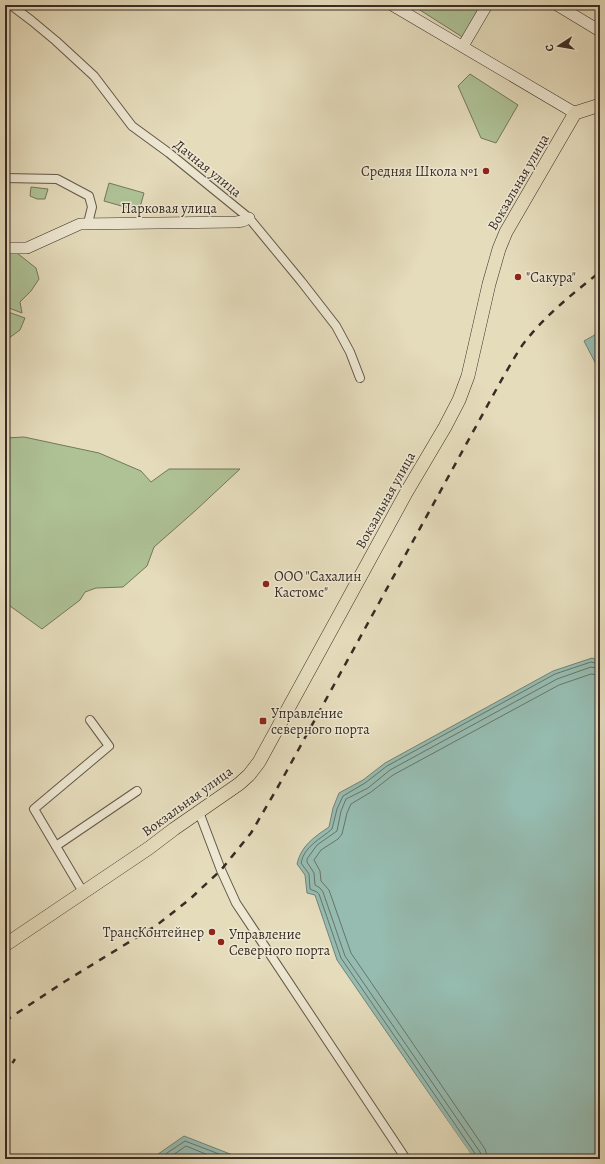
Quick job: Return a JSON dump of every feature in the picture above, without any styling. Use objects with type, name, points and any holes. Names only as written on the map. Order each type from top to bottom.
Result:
[{"type":"main road","points":[[575,113],[600,105]]},
{"type":"main road","name":"Вокзальная улица","points":[[5,945],[149,848],[239,784],[249,775],[258,762],[459,400],[468,376],[489,284],[499,249],[506,232],[575,113]]},
{"type":"street","name":"Дачная улица","points":[[11,5],[32,20],[94,76],[132,126],[169,153],[249,218],[336,326],[350,352],[360,378]]},
{"type":"street","points":[[392,5],[575,113]]},
{"type":"street","points":[[462,46],[487,5]]},
{"type":"street","points":[[557,5],[600,31]]},
{"type":"street","points":[[5,178],[57,179],[71,188],[81,191],[88,196],[92,207],[88,224]]},
{"type":"street","name":"Парковая улица","points":[[5,248],[27,248],[80,224],[211,223],[236,222],[249,218]]},
{"type":"street","points":[[83,892],[34,809],[109,746],[90,720]]},
{"type":"street","points":[[56,846],[137,791]]},
{"type":"street","points":[[199,812],[221,870],[236,903],[406,1159]]},
{"type":"green space","points":[[412,5],[484,5],[464,38]]},
{"type":"green space","points":[[470,74],[518,105],[496,143],[481,138],[458,86]]},
{"type":"green space","points":[[109,183],[144,193],[139,211],[104,201]]},
{"type":"green space","points":[[31,187],[48,189],[45,199],[37,199],[30,196]]},
{"type":"green space","points":[[5,252],[17,253],[36,268],[39,279],[31,291],[20,302],[22,313],[9,308],[5,303]]},
{"type":"green space","points":[[8,312],[25,318],[20,330],[5,341],[5,317]]},
{"type":"green space","points":[[24,437],[99,453],[141,471],[151,482],[169,469],[240,469],[154,547],[147,566],[123,587],[96,588],[85,592],[80,600],[42,629],[5,601],[5,438]]},
{"type":"water","points":[[600,332],[600,372],[584,341]]},
{"type":"water","points":[[592,658],[600,661],[600,1159],[474,1159],[337,960],[315,895],[307,893],[305,875],[297,864],[302,852],[309,842],[329,827],[333,808],[339,793],[363,780],[385,763],[553,671]]},
{"type":"water","points":[[184,1136],[243,1159],[151,1159]]},
{"type":"pier","points":[[335,960],[468,1150],[474,1159],[471,1159]]},
{"type":"railway","points":[[5,1021],[64,982],[157,925],[190,899],[221,870],[251,833],[279,785],[518,351],[529,336],[548,316],[600,272]]},
{"type":"railway","points":[[5,1075],[15,1059]]},
{"type":"place","name":"Средняя Школа №1","points":[[486,171]]},
{"type":"place","name":"\"Сакура\"","points":[[518,277]]},
{"type":"place","name":"ООО \"Сахалин Кастомс\"","points":[[266,584]]},
{"type":"place","name":"Управление северного порта","points":[[263,721]]},
{"type":"place","name":"ТрансКонтейнер","points":[[212,932]]},
{"type":"place","name":"Управление Северного порта","points":[[221,942]]}]
